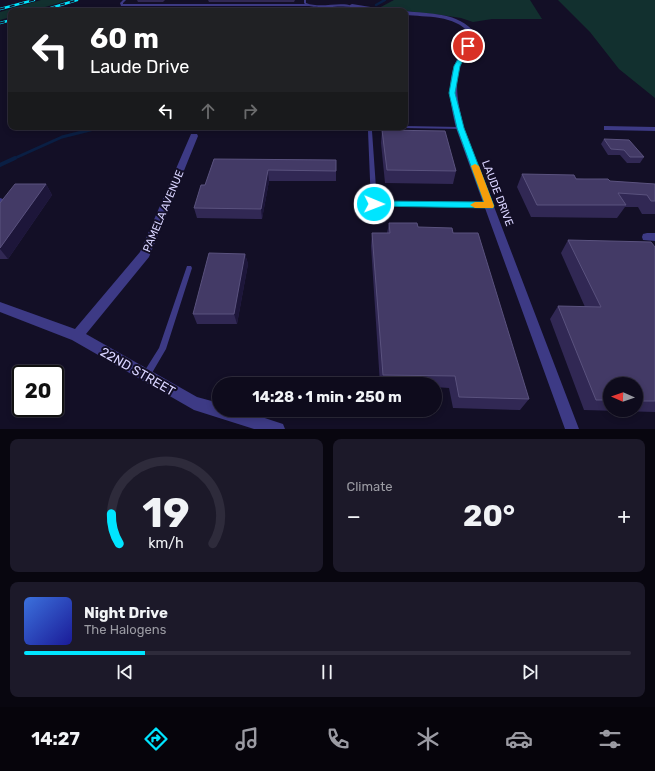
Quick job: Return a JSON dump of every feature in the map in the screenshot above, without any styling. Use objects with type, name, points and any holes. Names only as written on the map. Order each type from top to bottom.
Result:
[{"type":"street","points":[[352,6],[360,8]]},
{"type":"street","name":"LAUDE DRIVE","points":[[408,13],[455,20],[469,27],[472,33],[468,46],[457,66],[452,93],[460,128],[572,429]]},
{"type":"street","points":[[607,128],[655,129]]},
{"type":"street","name":"PAMELA AVENUE","points":[[77,336],[145,254],[194,136]]},
{"type":"street","name":"22ND STREET","points":[[0,307],[77,336],[194,403],[278,429]]},
{"type":"lane","points":[[125,0],[121,3],[336,6],[343,4],[352,6]]},
{"type":"lane","points":[[305,0],[305,3],[309,5]]},
{"type":"lane","points":[[340,0],[343,4]]},
{"type":"lane","points":[[408,127],[460,128]]},
{"type":"lane","points":[[372,130],[370,131],[374,204],[490,206]]},
{"type":"lane","points":[[146,376],[162,349],[188,268]]},
{"type":"green space","points":[[41,0],[69,0],[42,8],[14,8]]},
{"type":"green space","points":[[394,0],[530,0],[542,19],[492,19],[473,22],[461,18],[408,11],[408,8],[379,8]]},
{"type":"green space","points":[[558,0],[655,0],[655,98],[619,69],[590,32]]},
{"type":"green space","points":[[8,10],[8,18],[0,20],[0,12]]},
{"type":"building","points":[[382,130],[445,131],[456,171],[387,170]]},
{"type":"building","points":[[604,139],[629,140],[644,157],[630,157],[624,150],[611,149]]},
{"type":"building","points":[[214,159],[336,160],[336,171],[268,170],[261,209],[194,208],[201,185],[205,185]]},
{"type":"building","points":[[522,174],[574,175],[576,179],[608,179],[610,181],[655,184],[655,201],[651,201],[647,195],[618,193],[626,205],[537,205]]},
{"type":"building","points":[[15,184],[46,184],[0,248],[0,203]]},
{"type":"building","points":[[389,223],[417,223],[418,227],[452,228],[453,233],[478,233],[529,399],[459,397],[455,376],[383,375],[372,233],[390,233]]},
{"type":"building","points":[[568,240],[651,242],[655,247],[655,401],[643,401],[643,377],[603,377],[603,400],[596,400],[558,306],[601,307]]},
{"type":"building","points":[[209,253],[245,254],[234,314],[193,314]]},
{"type":"waterway","points":[[376,5],[385,0]]},
{"type":"waterway","points":[[13,159],[62,137],[90,130]]},
{"type":"waterway","points":[[0,165],[15,158]]},
{"type":"railway","points":[[0,9],[34,0]]},
{"type":"railway","points":[[51,8],[77,0]]},
{"type":"railway","points":[[0,23],[8,21]]},
{"type":"slow traffic","points":[[475,166],[490,206],[475,205]]},
{"type":"route","points":[[374,204],[490,206],[460,128],[452,93],[456,78],[457,66],[468,46]]}]
